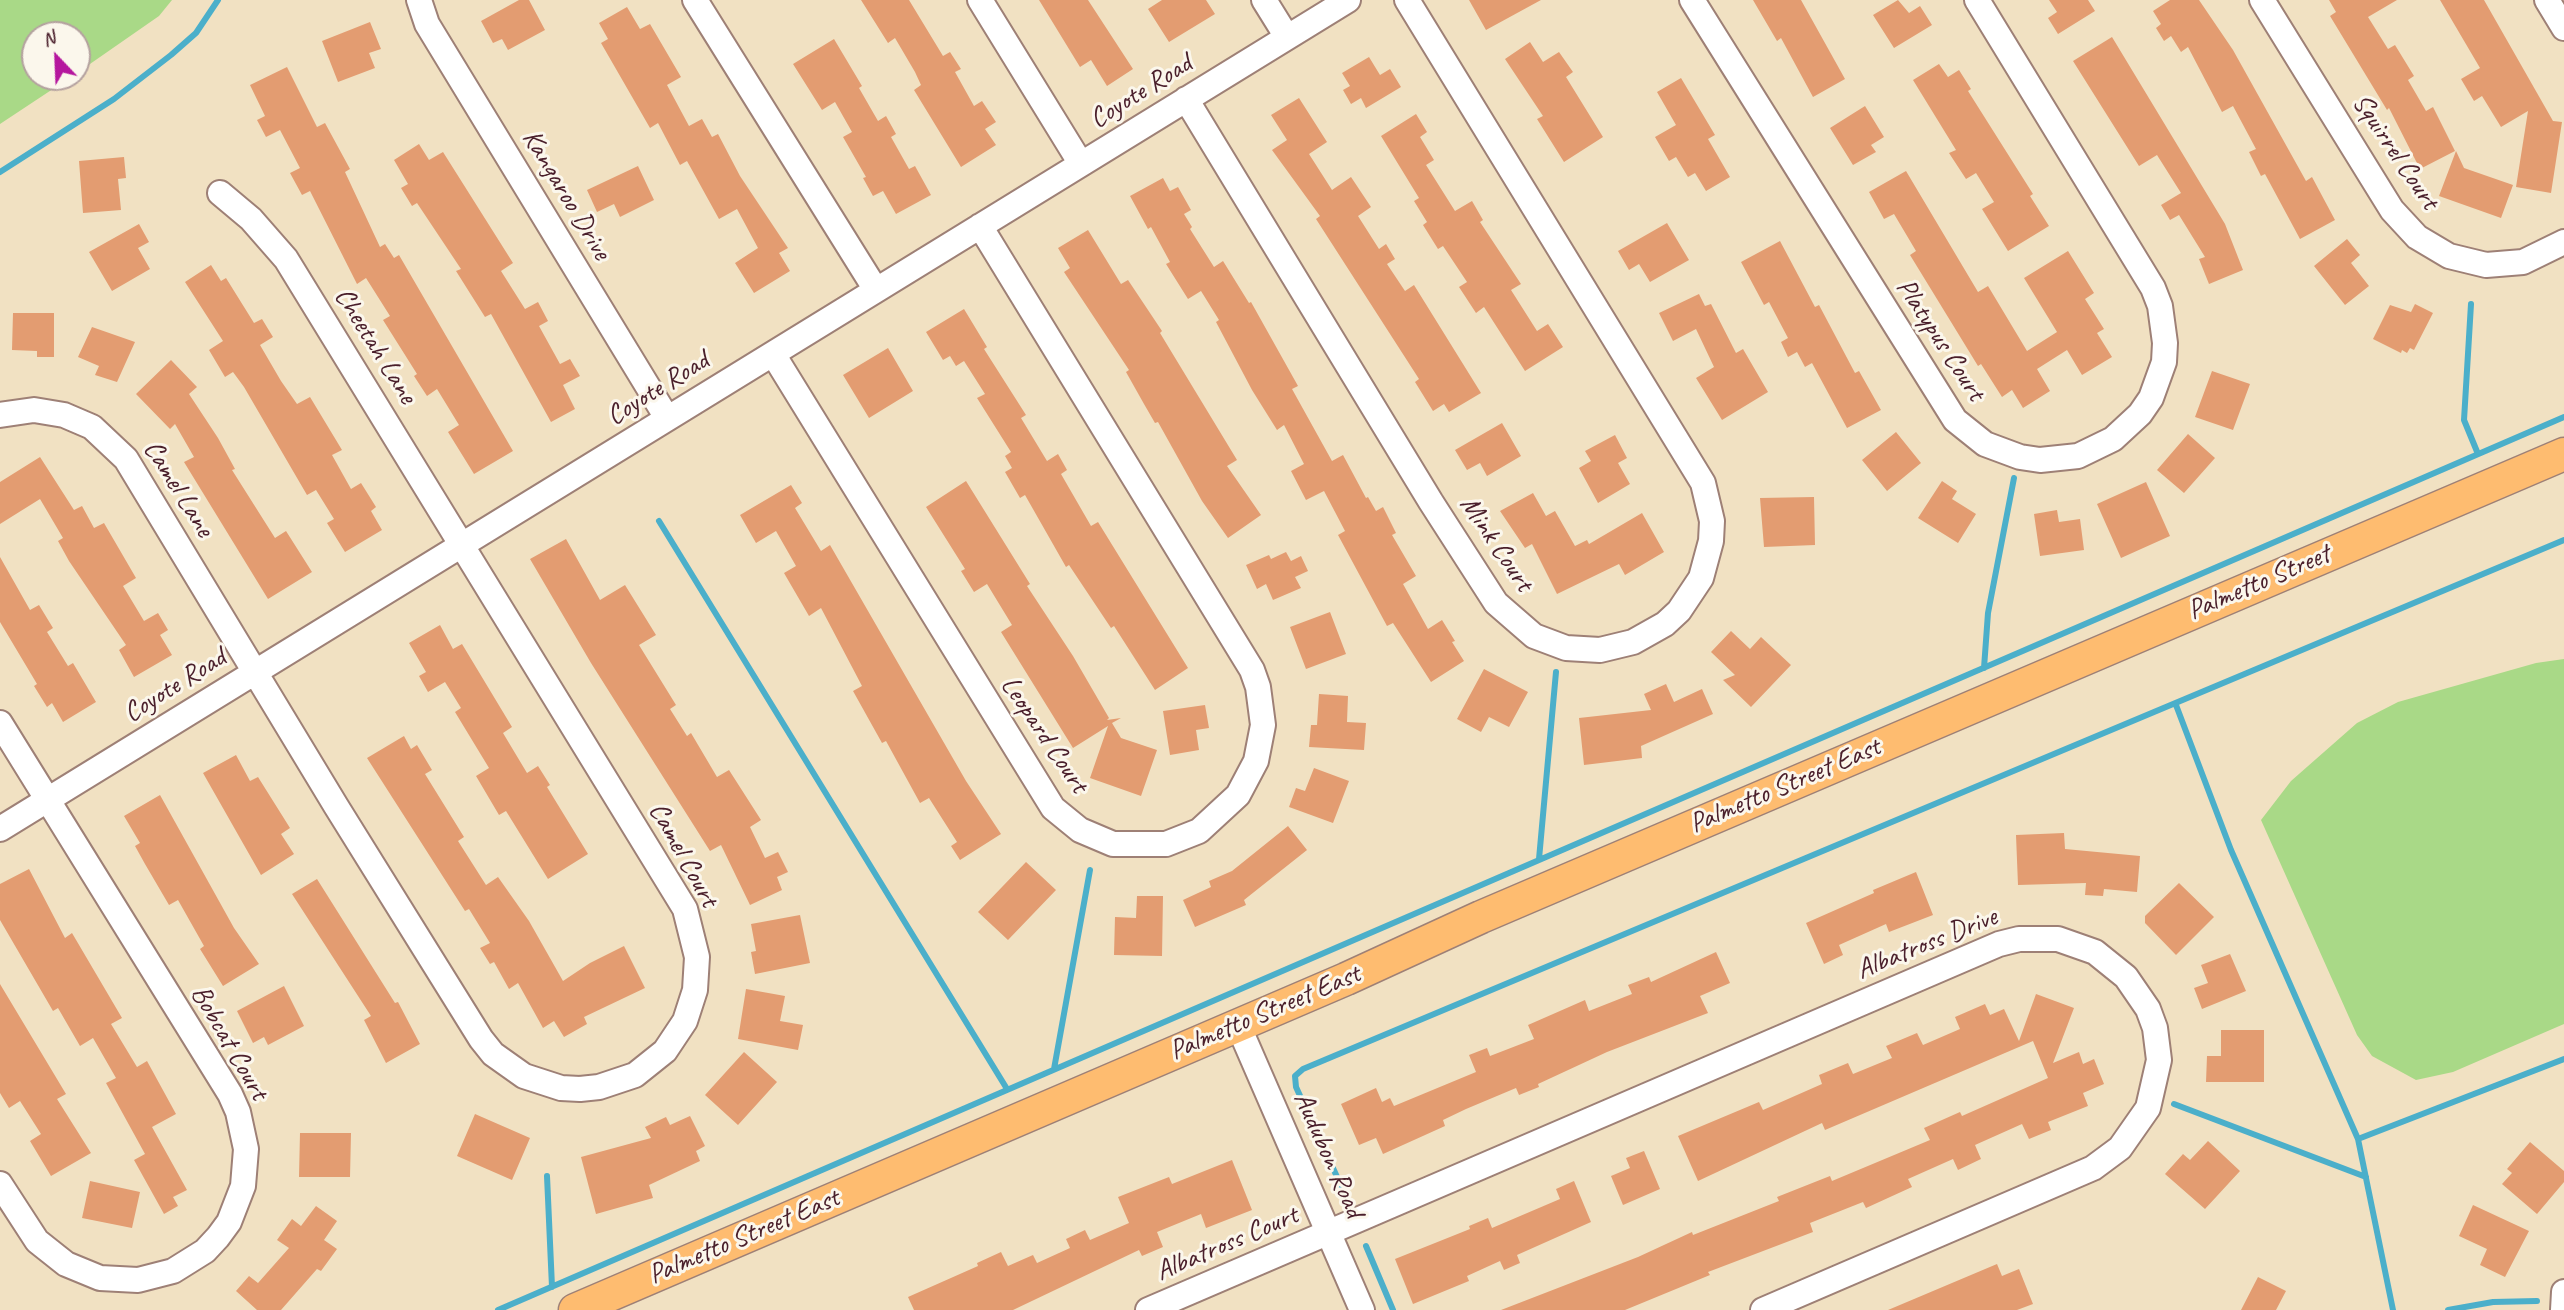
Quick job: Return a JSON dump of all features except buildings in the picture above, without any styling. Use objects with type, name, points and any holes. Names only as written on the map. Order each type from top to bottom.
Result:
[{"type":"main road","name":"Palmetto Street","points":[[1955,714],[2564,454]]},
{"type":"main road","name":"Palmetto Street East","points":[[575,1310],[1955,714]]},
{"type":"street","name":"Kangaroo Drive","points":[[419,0],[427,24],[667,418]]},
{"type":"street","points":[[695,0],[876,290]]},
{"type":"street","points":[[981,0],[1081,164]]},
{"type":"street","points":[[1264,0],[1287,37]]},
{"type":"street","name":"Coyote Road","points":[[0,829],[1348,0]]},
{"type":"street","name":"Mink Court","points":[[1186,100],[1431,502],[1496,603],[1534,636],[1566,648],[1600,650],[1633,642],[1665,624],[1679,611],[1701,579],[1712,531],[1709,502],[1703,483],[1406,0]]},
{"type":"street","name":"Platypus Court","points":[[1692,0],[1955,420],[1985,444],[2020,457],[2040,460],[2078,456],[2120,433],[2151,398],[2164,362],[2165,334],[2160,306],[2153,288],[1977,0]]},
{"type":"street","name":"Squirrel Court","points":[[2262,0],[2392,210],[2417,237],[2449,256],[2486,265],[2523,262],[2541,256],[2564,242]]},
{"type":"street","points":[[2547,0],[2564,28]]},
{"type":"street","name":"Cheetah Lane","points":[[219,193],[251,219],[286,259],[462,545]]},
{"type":"street","name":"Leopard Court","points":[[772,354],[1053,808],[1080,830],[1113,844],[1166,844],[1199,831],[1238,795],[1256,761],[1262,724],[1258,688],[1252,670],[980,226]]},
{"type":"street","name":"Camel Lane","points":[[0,415],[34,410],[64,415],[93,427],[116,447],[255,671]]},
{"type":"street","name":"Camel Court","points":[[255,671],[466,1016],[493,1054],[524,1076],[561,1088],[599,1087],[635,1075],[665,1051],[677,1036],[691,1006],[697,973],[691,924],[677,894],[462,545]]},
{"type":"street","points":[[0,723],[46,800]]},
{"type":"street","name":"Bobcat Court","points":[[0,1184],[37,1241],[66,1264],[100,1278],[138,1280],[173,1270],[205,1251],[229,1222],[240,1195],[246,1167],[243,1130],[230,1094],[46,800]]},
{"type":"street","name":"Albatross Drive","points":[[1329,1233],[1999,943],[2019,939],[2058,939],[2095,952],[2126,976],[2148,1009],[2155,1028],[2159,1060],[2148,1108],[2120,1148],[2093,1168],[1763,1310]]},
{"type":"street","name":"Audubon Road","points":[[1238,1025],[1362,1310]]},
{"type":"street","name":"Albatross Court","points":[[1149,1310],[1329,1233]]},
{"type":"street","points":[[2563,1310],[2564,1292]]},
{"type":"green space","points":[[0,0],[172,0],[159,16],[91,63],[91,21],[21,21],[21,91],[50,91],[0,124]]},
{"type":"green space","points":[[2564,659],[2564,1024],[2453,1072],[2416,1080],[2372,1056],[2357,1035],[2261,820],[2291,781],[2357,723],[2398,702],[2536,663]]},
{"type":"waterway","points":[[0,172],[114,99],[171,55],[196,33],[218,0]]},
{"type":"waterway","points":[[2471,304],[2464,420],[2478,454]]},
{"type":"waterway","points":[[498,1310],[2564,417]]},
{"type":"waterway","points":[[1984,668],[1988,613],[2014,478]]},
{"type":"waterway","points":[[659,521],[1007,1089]]},
{"type":"waterway","points":[[1348,1201],[1296,1087],[1295,1076],[1303,1069],[2564,540]]},
{"type":"waterway","points":[[1539,859],[1556,672]]},
{"type":"waterway","points":[[2176,705],[2231,850],[2358,1139],[2393,1310]]},
{"type":"waterway","points":[[1054,1069],[1090,870]]},
{"type":"waterway","points":[[2358,1139],[2564,1059]]},
{"type":"waterway","points":[[2174,1104],[2366,1177]]},
{"type":"waterway","points":[[547,1176],[552,1287]]},
{"type":"waterway","points":[[1366,1246],[1393,1310]]},
{"type":"waterway","points":[[2448,1310],[2493,1302],[2537,1301]]}]
